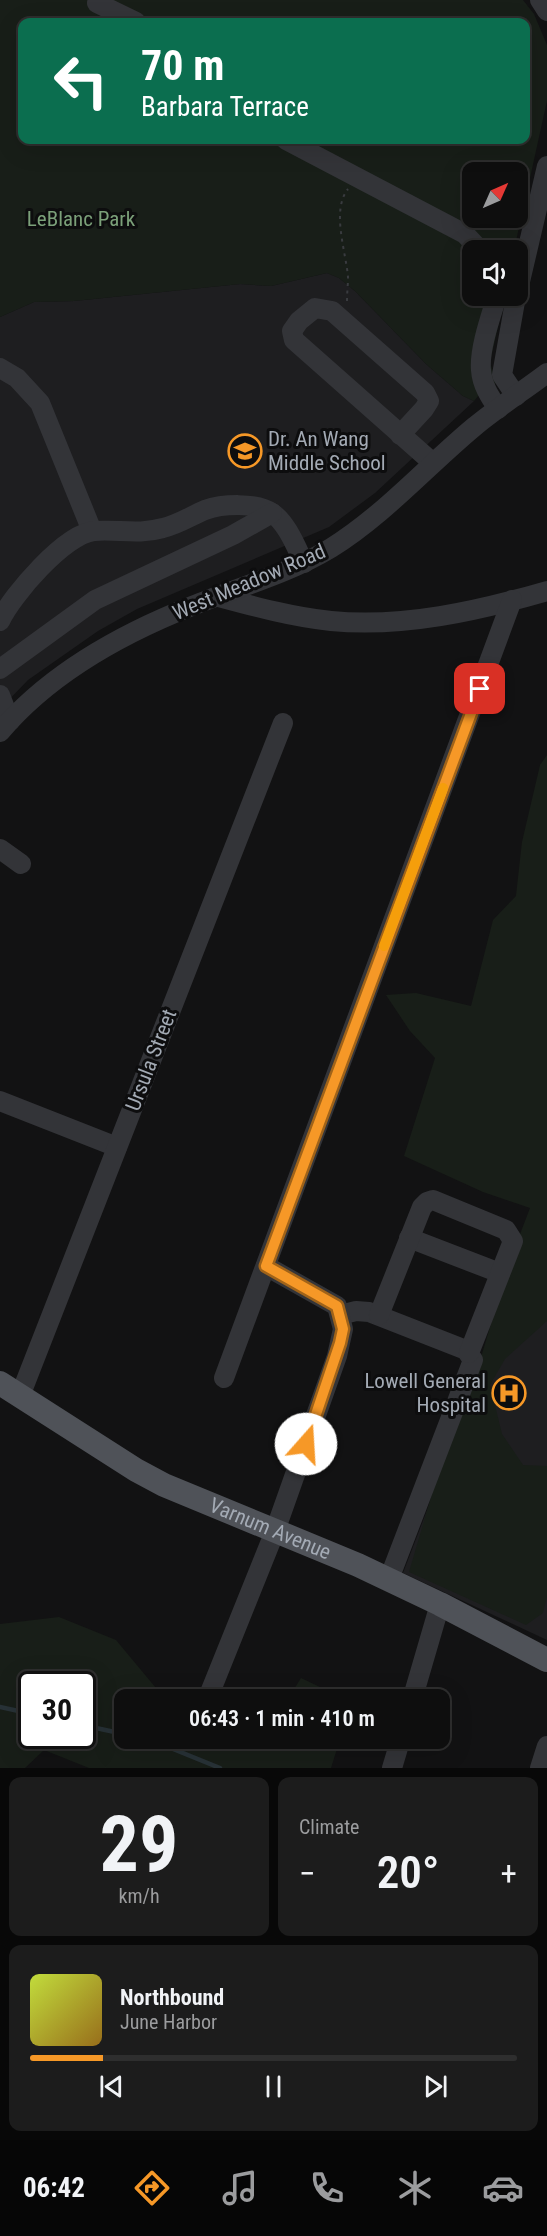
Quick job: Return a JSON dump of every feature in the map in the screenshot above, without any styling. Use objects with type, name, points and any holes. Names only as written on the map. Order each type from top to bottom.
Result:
[{"type":"main road","name":"Varnum Avenue","points":[[10,1390],[136,1470],[164,1485],[389,1579],[547,1660]]},
{"type":"street","points":[[540,0],[547,11]]},
{"type":"street","points":[[97,3],[128,18]]},
{"type":"street","points":[[293,144],[465,234],[471,240]]},
{"type":"street","points":[[528,247],[547,166]]},
{"type":"street","points":[[494,306],[480,370],[486,391],[498,409]]},
{"type":"street","points":[[514,306],[502,375],[516,396]]},
{"type":"street","points":[[400,435],[429,401],[425,393],[332,311],[315,308],[298,321],[292,331],[294,340],[400,435],[433,463]]},
{"type":"street","points":[[0,368],[17,378],[40,403],[92,531]]},
{"type":"street","name":"West Meadow Road","points":[[5,727],[47,686],[132,632],[194,605],[304,563],[332,547],[375,516],[475,426],[547,373]]},
{"type":"street","points":[[0,621],[6,608],[51,557],[69,542],[92,531],[136,533],[164,528],[208,509],[228,504],[249,506],[272,513],[291,536],[304,563]]},
{"type":"street","points":[[0,669],[95,600],[233,535],[272,513]]},
{"type":"street","points":[[219,597],[264,610],[331,621],[379,622],[437,617],[547,591]]},
{"type":"street","points":[[224,1378],[513,600]]},
{"type":"street","points":[[0,695],[5,727]]},
{"type":"street","name":"Ursula Street","points":[[10,1390],[117,1147],[283,723]]},
{"type":"street","points":[[0,849],[21,864]]},
{"type":"street","points":[[0,1101],[117,1147]]},
{"type":"street","points":[[379,1316],[422,1207],[433,1200],[510,1234],[513,1240],[469,1353]]},
{"type":"street","points":[[410,1238],[500,1273]]},
{"type":"street","points":[[211,1689],[276,1531],[337,1356],[343,1329],[337,1306],[266,1266]]},
{"type":"street","points":[[339,1315],[363,1310],[469,1353],[473,1360],[389,1579]]},
{"type":"street","points":[[415,1689],[440,1604]]},
{"type":"street","points":[[540,1768],[547,1746]]},
{"type":"street","points":[[392,1768],[398,1749]]},
{"type":"path","points":[[347,324],[348,276],[341,239],[341,197],[357,178]]},
{"type":"shaded area","name":"Dr. An Wang Middle School","points":[[327,273],[339,278],[355,291],[426,364],[463,396],[474,401],[375,493],[329,527],[137,609],[98,631],[28,680],[0,709],[0,317],[34,302],[74,301],[240,284],[271,286]]},
{"type":"shaded area","name":"Lowell General Hospital","points":[[547,1207],[547,1640],[403,1573],[541,1214]]},
{"type":"green space","name":"LeBlanc Park","points":[[0,0],[523,0],[534,14],[547,45],[547,101],[528,187],[528,162],[462,162],[462,228],[519,228],[516,240],[462,240],[462,306],[503,306],[490,362],[496,383],[474,401],[463,396],[426,364],[355,291],[339,278],[327,273],[271,286],[240,284],[74,301],[34,302],[0,317]]},
{"type":"green space","points":[[547,755],[547,1321],[505,1359],[490,1385],[502,1434],[523,1465],[547,1466],[547,1597],[543,1613],[526,1625],[409,1572],[438,1473],[482,1354],[509,1263],[530,1208],[483,1192],[404,1156],[435,1058],[410,1031],[386,995],[416,993],[471,1006],[493,920],[516,896],[522,842],[540,765]]},
{"type":"green space","points":[[59,1617],[116,1640],[156,1688],[160,1689],[114,1689],[114,1749],[337,1749],[331,1768],[89,1768],[44,1750],[25,1768],[0,1768],[0,1624]]},
{"type":"green space","points":[[301,1678],[324,1689],[294,1689]]},
{"type":"waterway","points":[[0,1707],[18,1711]]},
{"type":"waterway","points":[[96,1728],[114,1732]]},
{"type":"waterway","points":[[173,1749],[220,1768]]},
{"type":"slow traffic","points":[[384,946],[443,788]]},
{"type":"place","name":"Dr. An Wang Middle School","points":[[245,451]]},
{"type":"place","name":"Lowell General Hospital","points":[[509,1393]]},
{"type":"route","points":[[306,1444],[337,1356],[343,1329],[337,1306],[266,1266],[480,689]]}]
